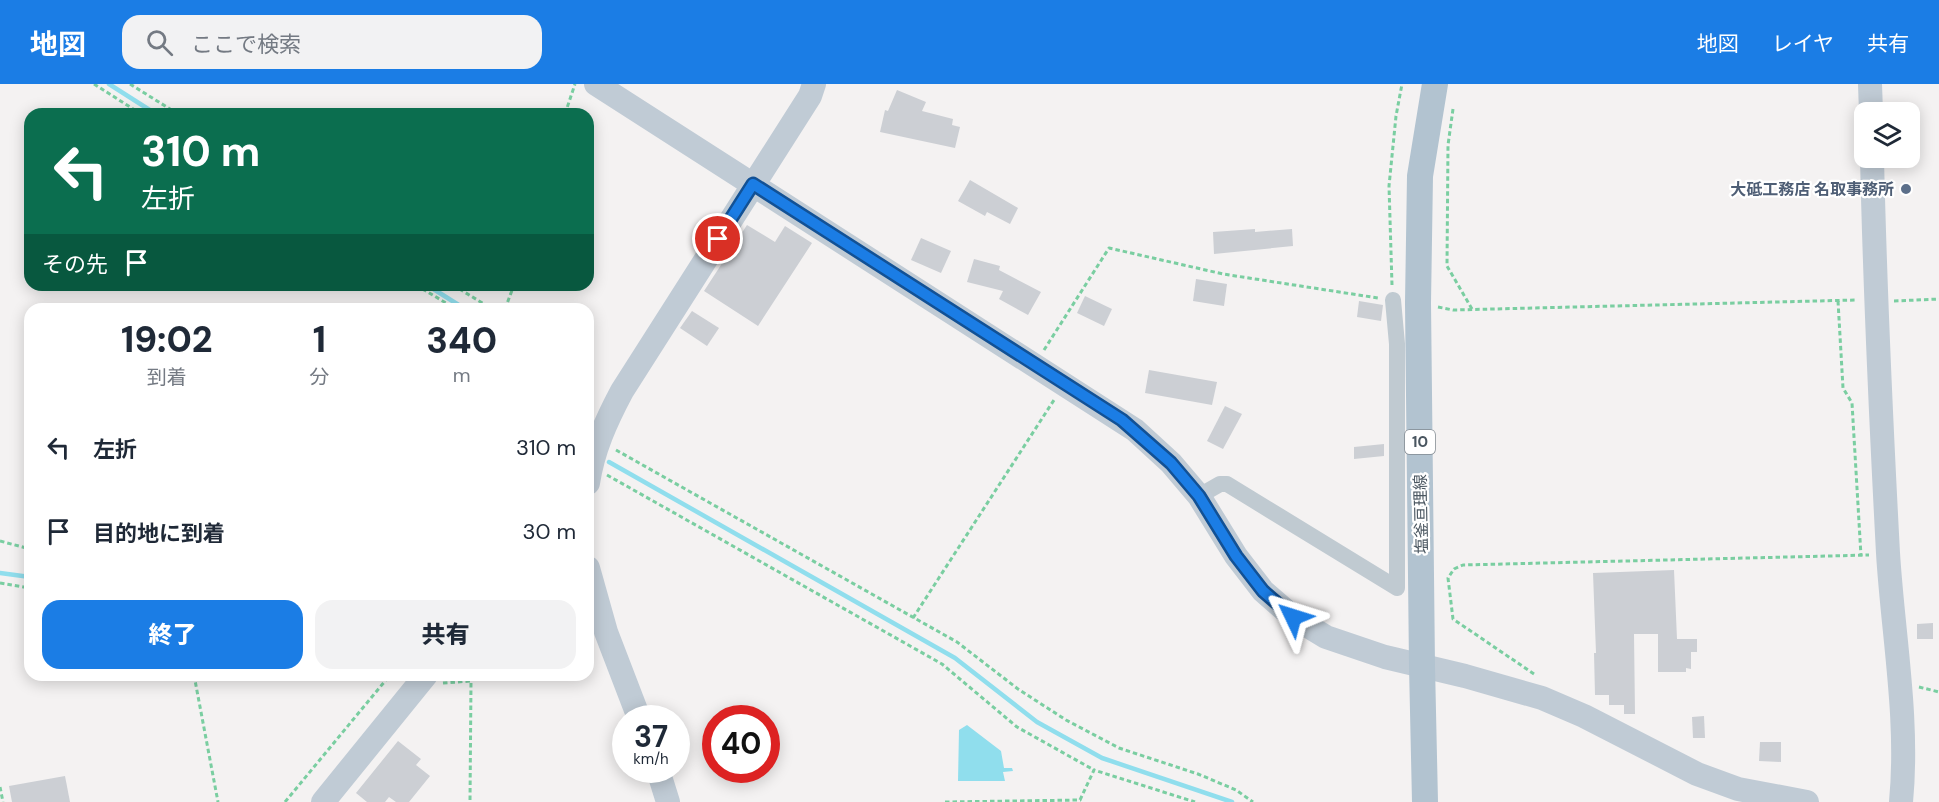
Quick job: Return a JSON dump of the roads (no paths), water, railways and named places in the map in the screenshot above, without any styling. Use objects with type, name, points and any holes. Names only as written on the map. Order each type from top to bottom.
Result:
[{"type":"main road","name":"塩釜亘理線","points":[[1425,802],[1418,303],[1420,176],[1436,84]]},
{"type":"street","points":[[596,84],[1135,430],[1171,463],[1199,496],[1236,556],[1263,591],[1293,617],[1326,638],[1360,650],[1542,698],[1584,716],[1697,774],[1738,789],[1807,802]]},
{"type":"street","points":[[594,456],[598,440],[621,391],[810,96],[814,84]]},
{"type":"street","points":[[1870,84],[1871,102]]},
{"type":"street","points":[[1872,168],[1888,555],[1899,683],[1904,778],[1901,802]]},
{"type":"street","points":[[1199,496],[1220,484],[1227,484],[1397,588],[1397,344],[1393,300]]},
{"type":"street","points":[[594,589],[606,632],[634,705]]},
{"type":"street","points":[[323,802],[421,681]]},
{"type":"street","points":[[662,783],[668,802]]},
{"type":"water","points":[[967,725],[1001,751],[1004,768],[1012,768],[1013,771],[1003,772],[1005,781],[958,781],[959,730]]},
{"type":"waterway","points":[[109,84],[147,108]]},
{"type":"waterway","points":[[436,291],[456,303]]},
{"type":"waterway","points":[[609,462],[955,658],[1037,722],[1102,758],[1232,802]]},
{"type":"waterway","points":[[0,573],[24,576]]},
{"type":"place","name":"大砥工務店 名取事務所","points":[[1906,189]]}]
